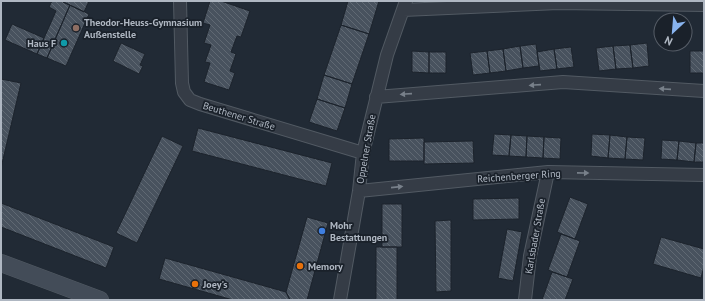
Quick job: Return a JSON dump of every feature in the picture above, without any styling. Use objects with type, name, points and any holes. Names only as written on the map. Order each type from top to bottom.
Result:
[{"type":"street","name":"Beuthener Straße","points":[[180,1],[182,83],[184,92],[190,100],[219,111],[363,153]]},
{"type":"street","points":[[404,5],[558,3],[704,5]]},
{"type":"street","name":"Oppelner Straße","points":[[340,300],[363,153],[387,55],[404,5]]},
{"type":"street","points":[[376,97],[563,82],[704,91]]},
{"type":"street","name":"Reichenberger Ring","points":[[358,191],[548,172],[704,175]]},
{"type":"street","name":"Karlsbader Straße","points":[[525,300],[530,256],[548,172]]},
{"type":"street","points":[[1,263],[100,300]]},
{"type":"building","points":[[52,1],[64,1],[63,2],[70,5],[47,58],[37,54],[56,11],[49,7]]},
{"type":"building","points":[[89,1],[84,12],[63,2]]},
{"type":"building","points":[[210,1],[221,1],[250,11],[241,37],[237,36],[231,52],[236,54],[230,71],[235,73],[229,90],[204,82],[210,63],[205,62],[211,45],[204,43],[210,25],[203,23]]},
{"type":"building","points":[[348,1],[379,1],[369,34],[341,25]]},
{"type":"building","name":"Haus F","points":[[70,5],[89,14],[66,66],[47,58]]},
{"type":"building","points":[[12,24],[44,38],[37,54],[5,40]]},
{"type":"building","points":[[341,25],[369,34],[352,84],[324,75]]},
{"type":"building","points":[[121,43],[145,54],[140,65],[143,66],[139,74],[113,61]]},
{"type":"building","points":[[647,43],[649,66],[633,68],[630,45]]},
{"type":"building","points":[[536,44],[539,66],[523,68],[520,46]]},
{"type":"building","points":[[630,45],[633,68],[616,69],[613,46]]},
{"type":"building","points":[[520,46],[523,68],[506,71],[503,49]]},
{"type":"building","points":[[613,46],[616,69],[599,71],[596,48]]},
{"type":"building","points":[[571,47],[574,67],[557,69],[554,49]]},
{"type":"building","points":[[503,49],[506,71],[490,73],[487,51]]},
{"type":"building","points":[[554,49],[557,69],[540,71],[537,52]]},
{"type":"building","points":[[412,51],[429,52],[429,73],[412,72]]},
{"type":"building","points":[[487,51],[490,73],[473,75],[470,53]]},
{"type":"building","points":[[704,51],[704,73],[690,73],[690,52]]},
{"type":"building","points":[[429,52],[446,52],[446,73],[429,73]]},
{"type":"building","points":[[324,75],[352,84],[345,108],[317,99]]},
{"type":"building","points":[[1,79],[21,83],[1,168]]},
{"type":"building","points":[[317,99],[345,108],[337,131],[309,122]]},
{"type":"building","points":[[198,128],[332,163],[326,186],[192,151]]},
{"type":"building","points":[[494,134],[511,135],[509,156],[492,155]]},
{"type":"building","points":[[592,134],[610,135],[608,158],[591,156]]},
{"type":"building","points":[[511,135],[527,136],[526,157],[509,156]]},
{"type":"building","points":[[610,135],[627,137],[625,159],[608,158]]},
{"type":"building","points":[[162,136],[183,146],[137,243],[116,233]]},
{"type":"building","points":[[527,136],[544,137],[543,158],[526,157]]},
{"type":"building","points":[[544,137],[561,138],[560,159],[543,158]]},
{"type":"building","points":[[627,137],[645,138],[643,160],[625,159]]},
{"type":"building","points":[[424,138],[424,161],[389,161],[389,139]]},
{"type":"building","points":[[662,140],[679,141],[677,160],[661,159]]},
{"type":"building","points":[[473,141],[474,163],[424,164],[424,142]]},
{"type":"building","points":[[679,141],[696,143],[694,162],[677,160]]},
{"type":"building","points":[[696,143],[704,143],[704,162],[694,162]]},
{"type":"building","points":[[570,197],[588,204],[575,239],[557,232]]},
{"type":"building","points":[[519,198],[519,219],[473,220],[473,199]]},
{"type":"building","points":[[1,203],[114,247],[106,268],[1,227]]},
{"type":"building","points":[[382,204],[402,204],[402,247],[382,247]]},
{"type":"building","points":[[307,217],[328,223],[307,300],[290,300],[286,292]]},
{"type":"building","points":[[451,220],[451,291],[436,292],[435,221]]},
{"type":"building","points":[[507,229],[522,232],[513,281],[498,278]]},
{"type":"building","points":[[561,234],[580,241],[567,277],[548,270]]},
{"type":"building","points":[[661,237],[704,249],[704,266],[701,278],[653,264]]},
{"type":"building","points":[[376,247],[397,247],[397,300],[376,300]]},
{"type":"building","points":[[165,258],[286,292],[290,300],[233,300],[159,279]]},
{"type":"building","points":[[552,272],[573,279],[565,300],[542,300]]},
{"type":"place","name":"Theodor-Heuss-Gymnasium Außenstelle","points":[[76,28]]},
{"type":"place","name":"Haus F","points":[[64,43]]},
{"type":"place","name":"Mohr Bestattungen","points":[[322,231]]},
{"type":"place","name":"Memory","points":[[300,266]]},
{"type":"place","name":"Joey's","points":[[195,284]]}]
